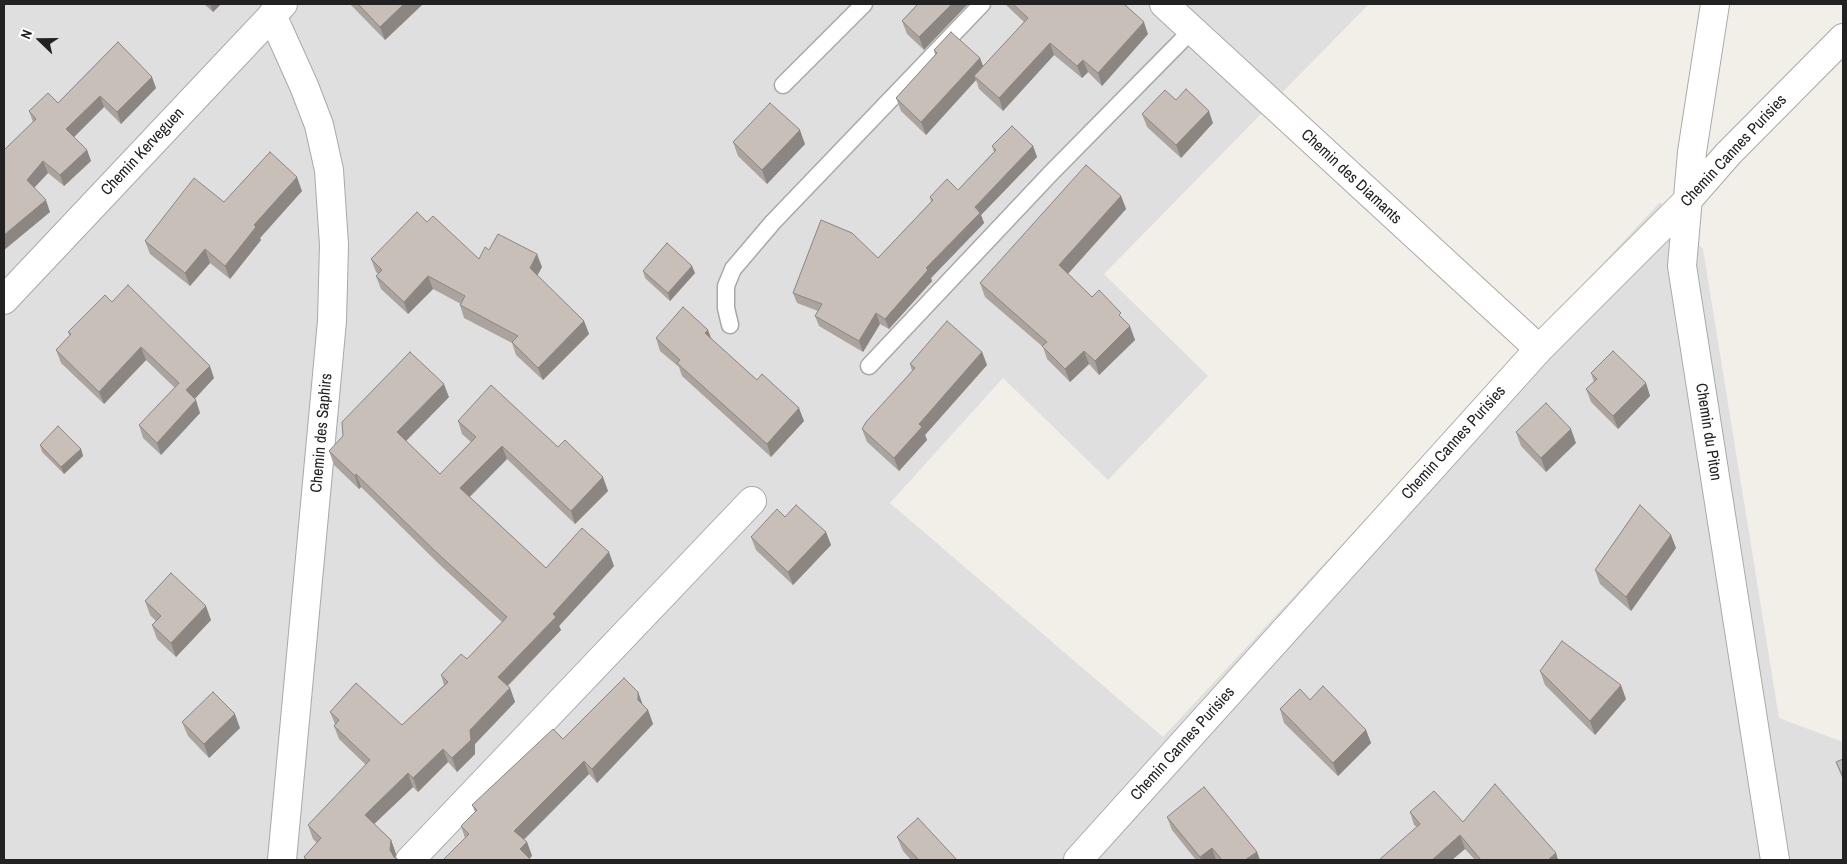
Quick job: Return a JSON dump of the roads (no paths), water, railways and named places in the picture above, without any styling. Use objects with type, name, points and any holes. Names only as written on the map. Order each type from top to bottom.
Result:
[{"type":"street","name":"Chemin des Diamants","points":[[1164,4],[1539,349]]},
{"type":"street","name":"Chemin du Piton","points":[[1715,4],[1692,152],[1686,202],[1682,266],[1774,860]]},
{"type":"street","name":"Chemin Kerveguen","points":[[4,300],[277,9]]},
{"type":"street","name":"Chemin des Saphirs","points":[[277,9],[319,126],[329,170],[334,245],[332,321],[282,860]]},
{"type":"street","name":"Chemin Cannes Purisies","points":[[1078,860],[1539,349],[1686,202],[1728,154],[1843,38]]},
{"type":"street","points":[[410,860],[752,501]]},
{"type":"lane","points":[[783,85],[864,4]]},
{"type":"lane","points":[[730,325],[726,308],[726,286],[733,269],[773,222],[982,4]]},
{"type":"lane","points":[[869,366],[1052,172],[1192,30]]}]
